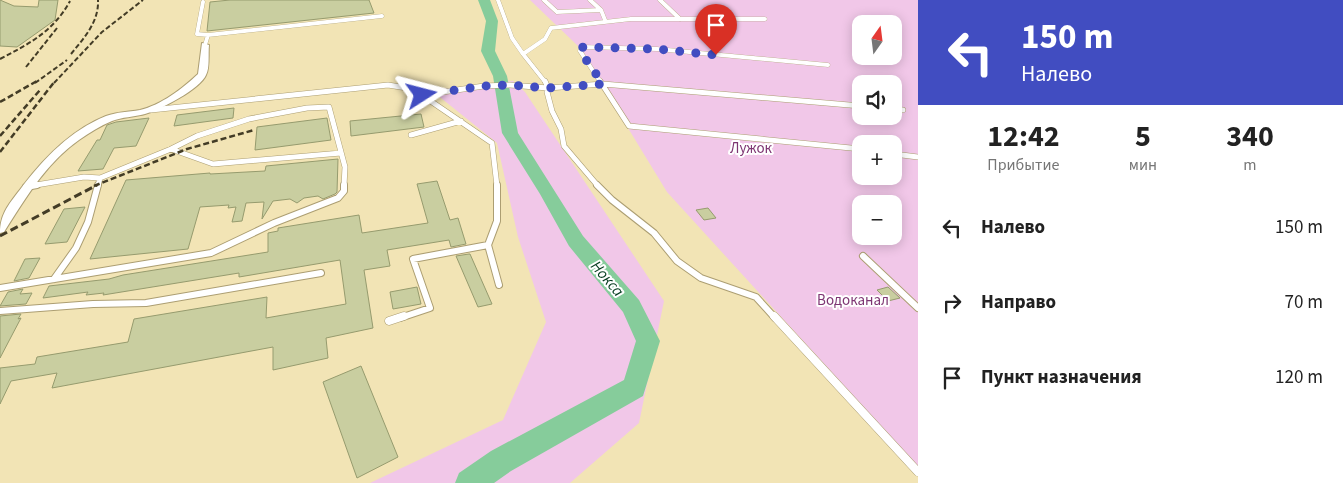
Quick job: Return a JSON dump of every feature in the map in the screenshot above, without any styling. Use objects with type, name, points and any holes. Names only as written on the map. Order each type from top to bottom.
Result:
[{"type":"street","points":[[0,229],[26,187],[43,165],[72,141],[108,119],[149,110],[188,88],[202,75],[206,40]]},
{"type":"lane","points":[[498,0],[512,38],[546,82],[552,111],[561,128],[564,146],[593,181],[612,200],[654,233],[677,260],[701,278],[756,297],[918,472]]},
{"type":"lane","points":[[544,0],[557,12],[601,10]]},
{"type":"lane","points":[[590,0],[601,10],[604,20]]},
{"type":"lane","points":[[660,0],[680,20]]},
{"type":"lane","points":[[203,2],[196,34],[206,40],[382,16]]},
{"type":"lane","points":[[523,54],[545,39],[551,28],[604,20],[765,19]]},
{"type":"lane","points":[[828,64],[657,49],[583,47],[580,51],[629,126],[852,148]]},
{"type":"lane","points":[[422,95],[484,86],[510,85],[548,88],[603,84],[852,105]]},
{"type":"lane","points":[[149,110],[388,85],[413,89],[492,144],[499,216],[488,245],[499,285]]},
{"type":"lane","points":[[0,288],[211,253],[274,223],[338,198],[344,191],[345,167],[328,107],[307,108],[249,120],[197,136],[171,149],[100,178],[84,177],[26,187]]},
{"type":"lane","points":[[411,135],[461,121]]},
{"type":"lane","points":[[171,149],[213,164],[341,153]]},
{"type":"lane","points":[[902,155],[918,157]]},
{"type":"lane","points":[[54,279],[76,248],[88,222],[100,178]]},
{"type":"lane","points":[[390,321],[430,308],[414,259],[488,245]]},
{"type":"lane","points":[[864,256],[918,308]]},
{"type":"lane","points":[[0,311],[93,304],[146,303],[321,273]]},
{"type":"green space","points":[[530,0],[918,0],[918,467],[667,192],[578,46]]},
{"type":"green space","points":[[513,81],[525,92],[664,301],[639,423],[570,483],[370,483],[503,420],[546,322],[518,237],[497,143],[431,90]]},
{"type":"building","points":[[0,0],[14,6],[38,7],[39,0],[58,0],[55,20],[17,47],[0,46]]},
{"type":"building","points":[[230,0],[369,0],[374,13],[207,31],[210,2]]},
{"type":"building","points":[[234,108],[233,118],[174,126],[177,115]]},
{"type":"building","points":[[421,114],[424,127],[351,136],[350,121]]},
{"type":"building","points":[[149,118],[136,146],[114,148],[103,169],[78,171],[97,140],[100,140],[107,125]]},
{"type":"building","points":[[327,118],[331,140],[255,150],[257,127]]},
{"type":"building","points":[[338,159],[337,192],[323,199],[318,196],[304,198],[297,203],[290,199],[273,201],[262,219],[264,202],[246,203],[242,221],[232,222],[236,207],[228,208],[229,205],[200,207],[188,249],[90,259],[126,180],[210,173],[265,171],[266,166]]},
{"type":"building","points":[[437,181],[450,220],[458,218],[466,244],[451,247],[449,240],[387,250],[390,266],[364,270],[373,328],[326,338],[328,358],[273,370],[273,347],[52,388],[57,373],[11,381],[0,404],[0,368],[35,364],[37,357],[128,342],[134,319],[267,297],[266,318],[346,304],[340,260],[239,277],[239,273],[103,295],[104,293],[86,295],[88,292],[43,298],[49,286],[109,279],[123,275],[268,252],[268,233],[278,231],[278,228],[359,215],[362,233],[428,223],[417,184]]},
{"type":"building","points":[[85,207],[67,242],[45,244],[64,209]]},
{"type":"building","points":[[708,208],[716,218],[704,220],[696,210]]},
{"type":"building","points":[[470,254],[492,304],[478,307],[456,256]]},
{"type":"building","points":[[40,258],[29,278],[14,281],[25,259]]},
{"type":"building","points":[[417,287],[421,304],[393,309],[390,292]]},
{"type":"building","points":[[888,287],[900,298],[888,301],[877,290]]},
{"type":"building","points":[[23,289],[20,294],[32,293],[26,304],[0,306],[8,292]]},
{"type":"building","points":[[21,314],[18,319],[21,318],[0,358],[0,316]]},
{"type":"building","points":[[361,366],[398,457],[357,478],[323,382]]},
{"type":"waterway","name":"Нокса","points":[[469,483],[501,461],[634,388],[648,341],[631,306],[576,241],[510,133],[500,76],[488,51],[492,21],[484,0]]},
{"type":"railway","points":[[71,54],[86,36],[93,23],[98,8],[98,0]]},
{"type":"railway","points":[[54,83],[102,32],[143,0]]},
{"type":"railway","points":[[0,59],[40,36],[56,21],[70,1]]},
{"type":"railway","points":[[26,67],[57,28]]},
{"type":"railway","points":[[35,83],[67,60]]},
{"type":"railway","points":[[0,102],[37,81]]},
{"type":"railway","points":[[0,152],[55,81]]},
{"type":"railway","points":[[0,136],[40,90]]},
{"type":"railway","points":[[94,186],[187,149],[254,130]]},
{"type":"railway","points":[[0,236],[97,185]]},
{"type":"route","points":[[422,95],[484,86],[510,85],[548,88],[603,84],[580,51],[583,47],[657,49],[716,55]]},
{"type":"park label","name":"Лужок","points":[[751,148]]},
{"type":"park label","name":"Водоканал","points":[[853,300]]}]
